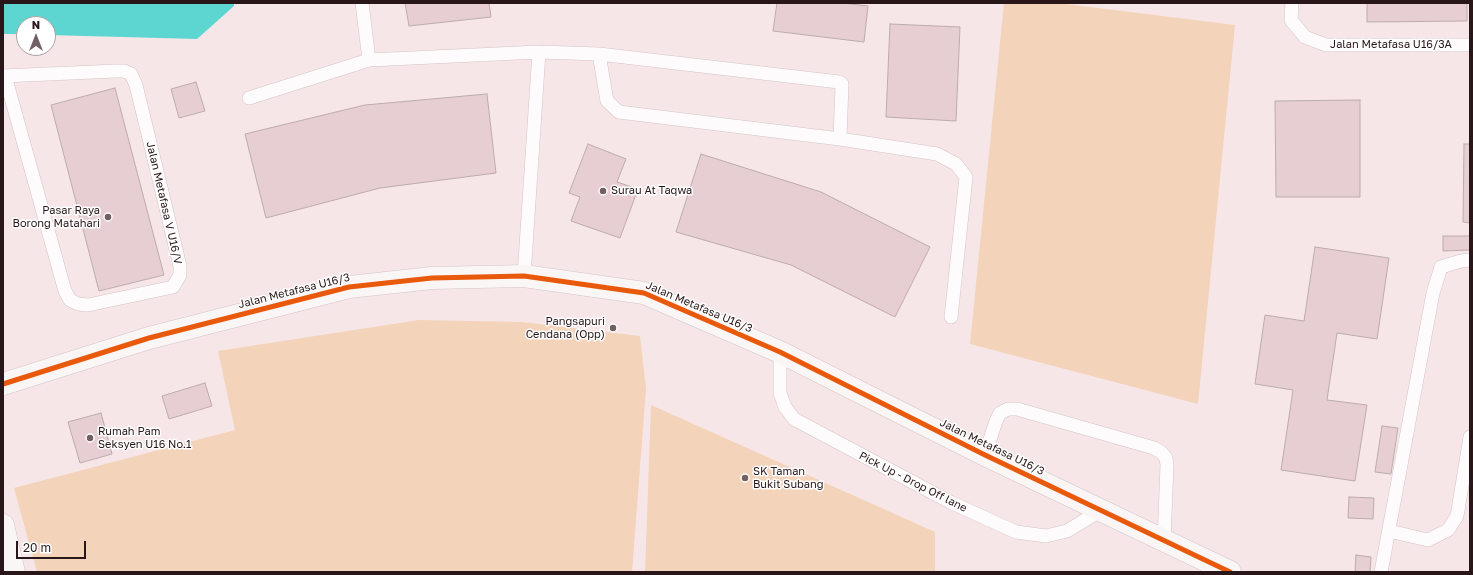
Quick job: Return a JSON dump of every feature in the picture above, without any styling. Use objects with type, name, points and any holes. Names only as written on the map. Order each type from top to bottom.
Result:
[{"type":"street","name":"Jalan Metafasa U16/3","points":[[3,384],[150,338],[349,287],[432,278],[524,276],[644,293],[780,352],[985,455],[1230,572]]},
{"type":"street","points":[[3,525],[14,572]]},
{"type":"lane","points":[[362,3],[369,60]]},
{"type":"lane","name":"Jalan Metafasa U16/3A","points":[[1292,3],[1291,20],[1305,37],[1326,45],[1470,44]]},
{"type":"lane","points":[[524,276],[539,52]]},
{"type":"lane","points":[[249,98],[369,60],[539,52],[599,54],[839,82],[842,84],[840,139]]},
{"type":"lane","points":[[599,54],[607,101],[619,112],[840,139],[937,154],[956,164],[966,177],[951,317]]},
{"type":"lane","name":"Jalan Metafasa V U16/V","points":[[116,71],[124,71],[131,74],[136,85],[180,266],[180,275],[173,287],[88,305],[78,304],[70,300],[59,268],[4,76],[116,71]]},
{"type":"lane","points":[[1381,572],[1434,293],[1441,267],[1470,260]]},
{"type":"lane","name":"Pick Up - Drop Off lane","points":[[780,352],[780,393],[785,407],[794,420],[950,502],[1016,532],[1046,536],[1067,531],[1100,511]]},
{"type":"lane","points":[[985,455],[996,421],[1000,413],[1008,409],[1017,409],[1154,448],[1161,452],[1166,458],[1167,465],[1164,541]]},
{"type":"lane","points":[[1389,531],[1428,540],[1448,530],[1457,516],[1470,437]]},
{"type":"shaded area","points":[[1004,3],[1058,3],[1235,25],[1198,404],[970,344]]},
{"type":"shaded area","points":[[419,320],[522,322],[640,336],[646,389],[632,572],[37,572],[14,488],[235,430],[218,351]]},
{"type":"shaded area","name":"SK Taman Bukit Subang","points":[[651,405],[935,532],[935,572],[645,572]]},
{"type":"water","points":[[3,3],[234,3],[234,6],[197,39],[56,35],[56,16],[16,16],[16,34],[3,34]]},
{"type":"building","points":[[405,3],[489,3],[491,17],[409,26]]},
{"type":"building","points":[[777,3],[842,3],[868,6],[864,42],[773,31]]},
{"type":"building","points":[[1367,3],[1467,3],[1467,21],[1367,22]]},
{"type":"building","points":[[890,24],[960,27],[956,121],[886,117]]},
{"type":"building","points":[[196,82],[205,111],[179,118],[171,89]]},
{"type":"building","points":[[115,88],[164,275],[99,291],[51,105]]},
{"type":"building","points":[[487,94],[496,173],[380,188],[266,218],[245,134],[365,105]]},
{"type":"building","points":[[1360,100],[1360,197],[1276,197],[1275,101]]},
{"type":"building","name":"Surau At Taqwa","points":[[588,144],[626,159],[617,182],[638,189],[620,238],[571,221],[580,197],[569,193]]},
{"type":"building","points":[[1464,144],[1470,144],[1470,223],[1463,222]]},
{"type":"building","points":[[701,154],[821,192],[930,247],[895,317],[791,265],[676,232]]},
{"type":"building","points":[[1443,236],[1470,236],[1470,250],[1443,251]]},
{"type":"building","points":[[1315,247],[1389,258],[1377,339],[1337,333],[1327,400],[1367,405],[1355,481],[1281,470],[1293,390],[1255,384],[1265,315],[1304,321]]},
{"type":"building","points":[[205,383],[212,406],[169,419],[162,396]]},
{"type":"building","name":"Rumah Pam Seksyen U16 No.1","points":[[101,413],[112,454],[80,463],[68,422]]},
{"type":"building","points":[[1382,426],[1398,428],[1391,474],[1375,472]]},
{"type":"building","points":[[1349,497],[1374,498],[1373,519],[1348,518]]},
{"type":"building","points":[[1356,555],[1371,557],[1370,572],[1355,572]]},
{"type":"cycle path","points":[[3,384],[149,338],[349,287],[432,278],[524,276],[644,293],[780,352],[985,455],[1230,572]]},
{"type":"place","name":"Surau At Taqwa","points":[[603,191]]},
{"type":"place","name":"Pasar Raya Borong Matahari","points":[[108,217]]},
{"type":"place","name":"Pangsapuri Cendana (Opp)","points":[[613,328]]},
{"type":"place","name":"Rumah Pam Seksyen U16 No.1","points":[[90,438]]},
{"type":"place","name":"SK Taman Bukit Subang","points":[[745,478]]}]
